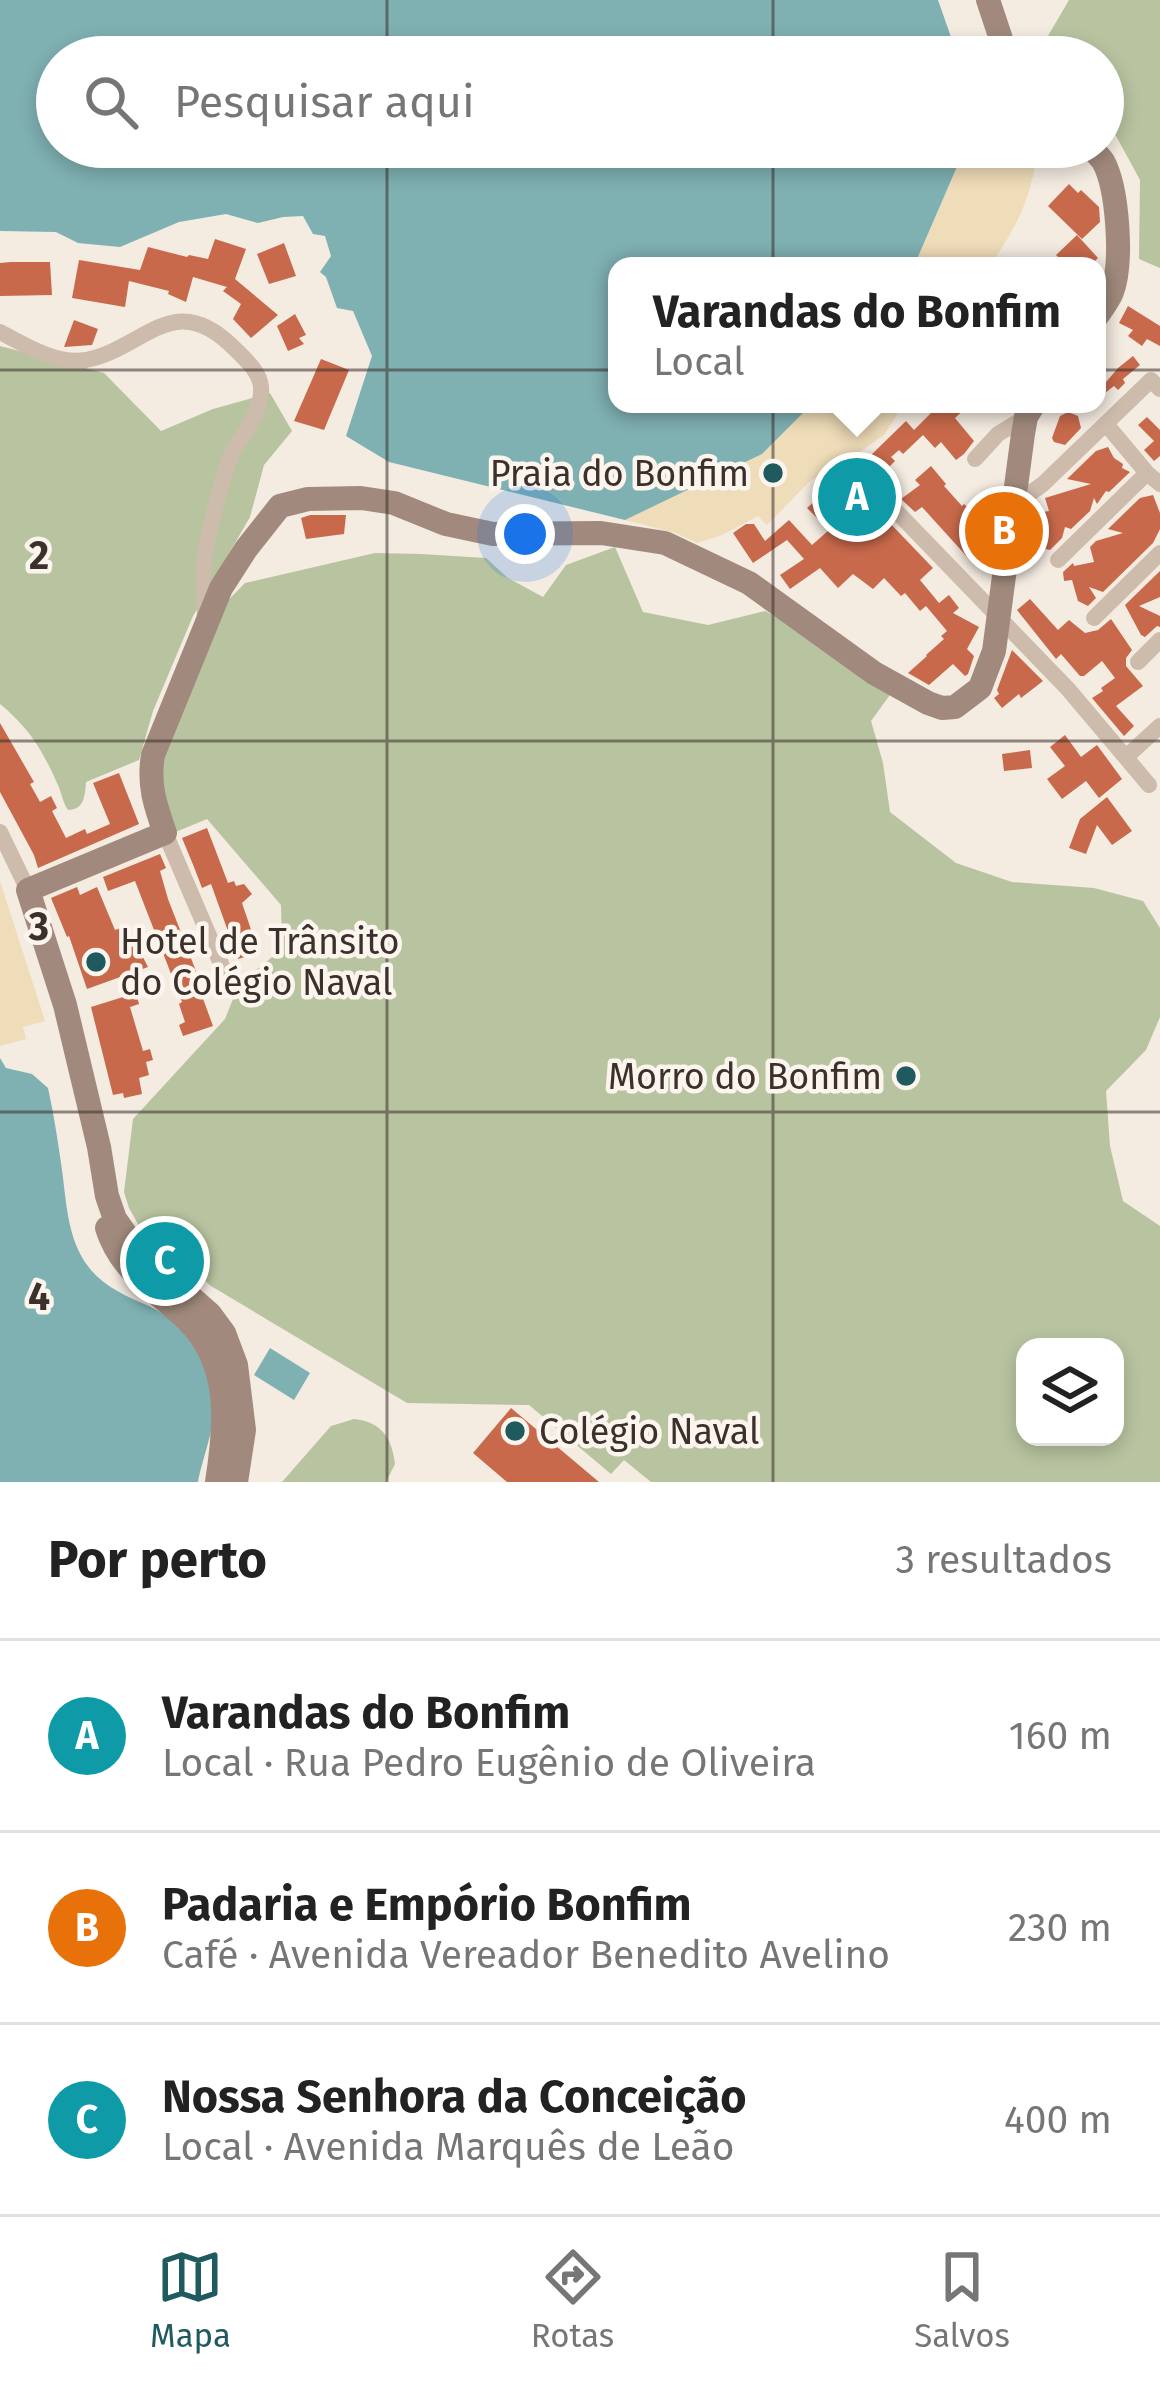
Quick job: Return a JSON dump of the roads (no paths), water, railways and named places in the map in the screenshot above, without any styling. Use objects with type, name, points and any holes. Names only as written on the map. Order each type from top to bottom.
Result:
[{"type":"main road","points":[[988,0],[999,36]]},
{"type":"main road","points":[[1105,168],[1113,195],[1117,262],[1106,302]]},
{"type":"main road","points":[[217,1482],[225,1407],[212,1354],[188,1321],[150,1291],[122,1260],[105,1223],[107,1196],[99,1147],[71,1030],[28,890],[165,832],[151,794],[153,755],[221,588],[246,549],[280,506],[361,498],[394,502],[446,524],[494,534],[601,533],[665,542],[749,583],[874,673],[928,703],[955,707],[980,688],[994,651],[1030,413]]},
{"type":"main road","points":[[107,1196],[123,1234],[210,1314],[224,1333],[243,1405],[236,1482]]},
{"type":"street","points":[[0,332],[36,351],[70,361],[99,356],[177,321],[200,323],[253,368],[261,385],[259,404],[228,461],[204,562],[205,624]]},
{"type":"street","points":[[1016,494],[1032,492],[1043,484],[1151,380],[1160,389]]},
{"type":"street","points":[[975,459],[1026,413]]},
{"type":"street","points":[[1058,560],[1157,481],[1106,424]]},
{"type":"street","points":[[895,510],[999,616],[1149,784]]},
{"type":"street","points":[[1094,618],[1160,553]]},
{"type":"street","points":[[1138,662],[1160,640]]},
{"type":"street","points":[[1126,758],[1160,726]]},
{"type":"street","points":[[0,832],[28,890]]},
{"type":"street","points":[[165,832],[225,973]]},
{"type":"water","points":[[0,0],[938,0],[951,36],[36,36],[36,168],[956,168],[918,257],[608,257],[608,413],[803,413],[762,454],[625,520],[389,462],[346,436],[372,356],[353,311],[337,308],[320,272],[331,256],[325,236],[313,234],[303,216],[258,223],[226,214],[179,222],[120,247],[78,243],[56,232],[0,231]]},
{"type":"water","points":[[0,1058],[6,1068],[32,1074],[48,1088],[68,1215],[83,1259],[104,1282],[176,1324],[203,1364],[214,1410],[198,1482],[0,1482]]},
{"type":"water","points":[[270,1348],[310,1373],[294,1400],[254,1375]]},
{"type":"place","name":"Praia do Bonfim","points":[[773,473]]},
{"type":"place","name":"Varandas do Bonfim","points":[[857,497]]},
{"type":"place","name":"Padaria e Empório Bonfim","points":[[1004,531]]},
{"type":"place","name":"Hotel de Trânsito do Colégio Naval","points":[[96,962]]},
{"type":"place","name":"Morro do Bonfim","points":[[906,1076]]},
{"type":"place","name":"Nossa Senhora da Conceição","points":[[165,1261]]},
{"type":"place","name":"Colégio Naval","points":[[515,1431]]}]
